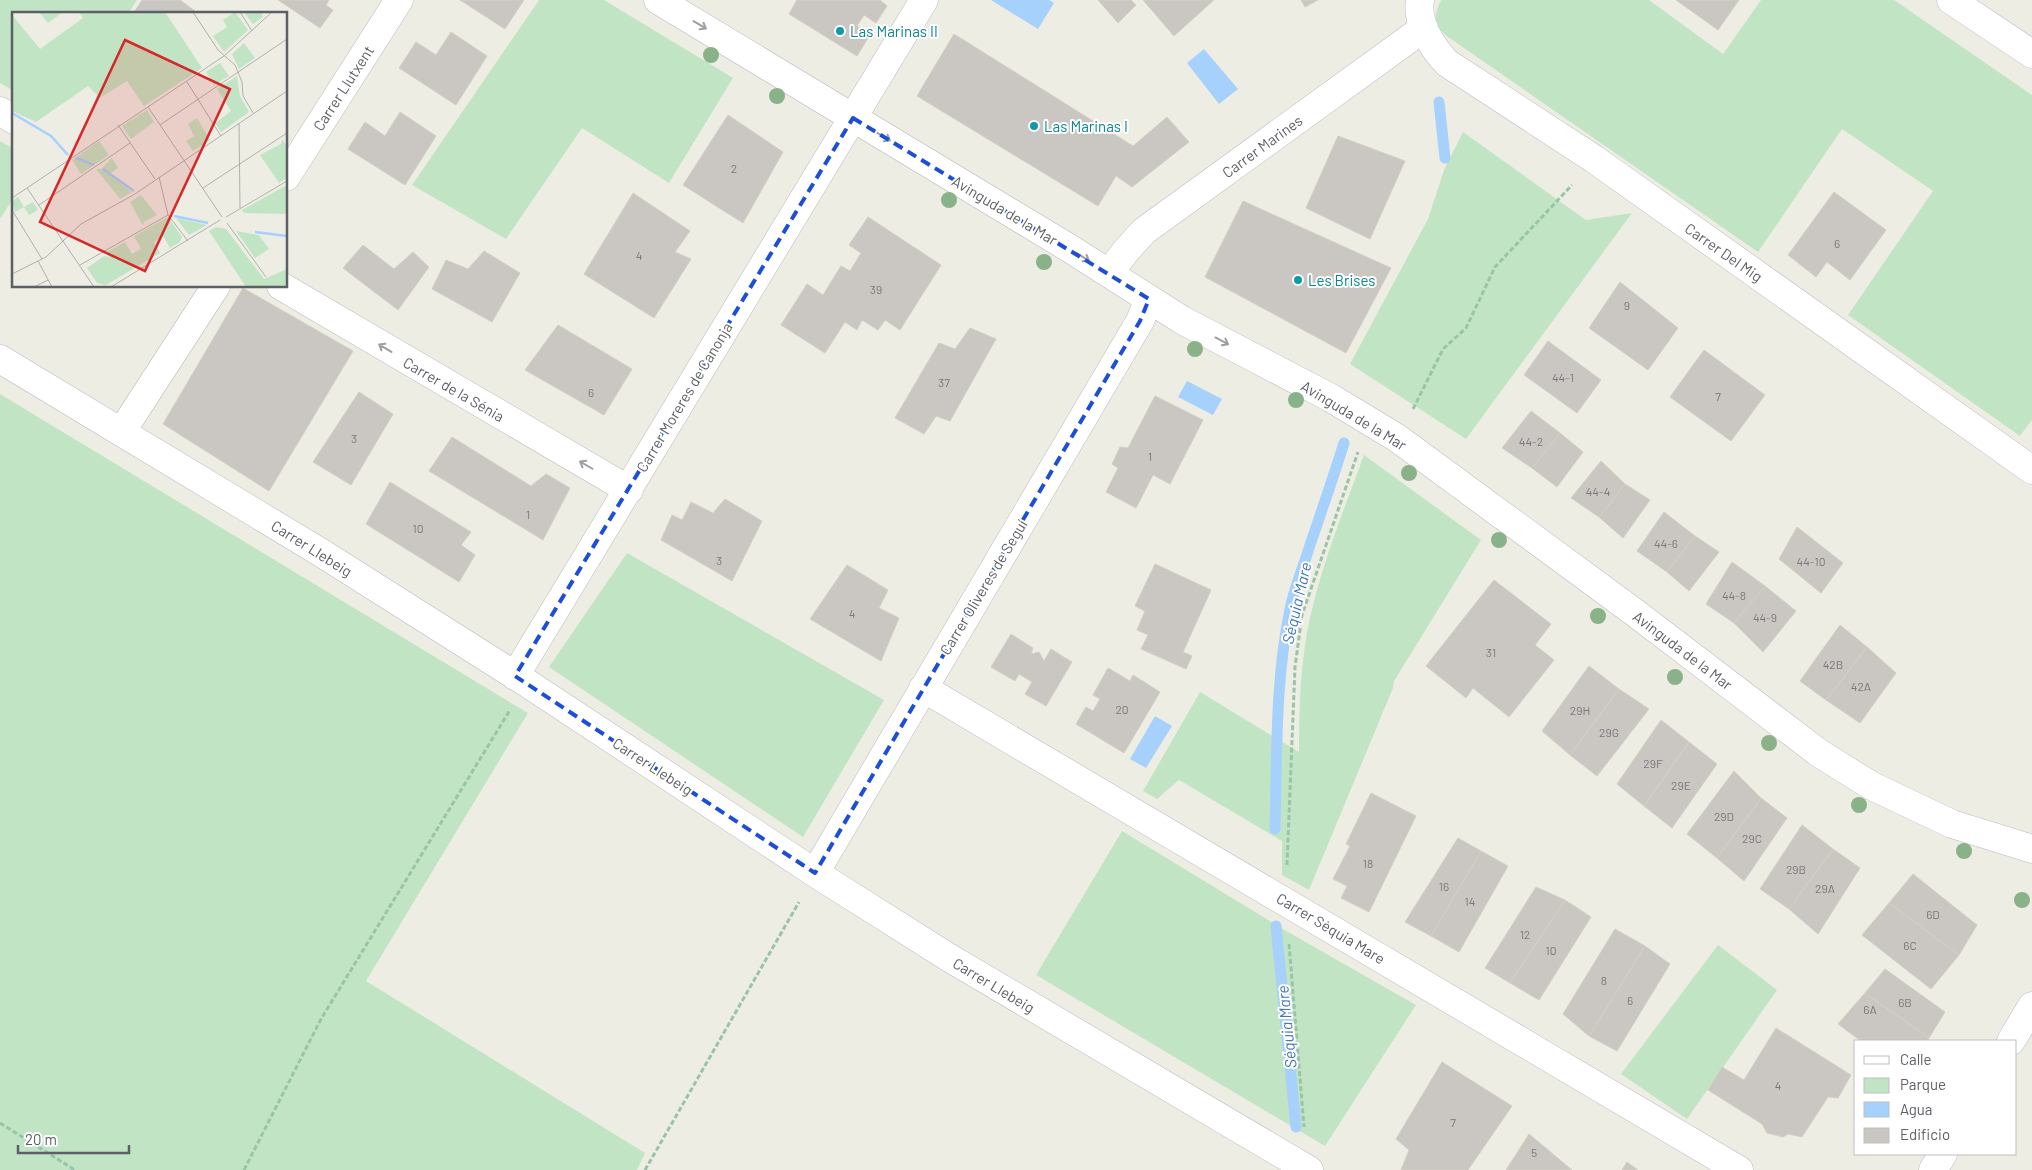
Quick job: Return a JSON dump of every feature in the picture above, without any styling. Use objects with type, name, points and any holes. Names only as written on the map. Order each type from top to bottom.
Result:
[{"type":"street","name":"Carrer Llutxent","points":[[288,174],[399,0]]},
{"type":"street","name":"Avinguda de la Mar","points":[[658,0],[1109,273],[1182,320],[1331,398],[1396,438],[1626,606],[1827,758],[1872,786],[1952,824],[2032,849]]},
{"type":"street","name":"Carrer Moreres de Canonja","points":[[521,680],[628,490],[924,0]]},
{"type":"street","name":"Carrer Del Mig","points":[[1420,0],[1419,5],[1424,28],[1435,50],[1447,63],[1594,159],[2032,470]]},
{"type":"street","points":[[1951,0],[2032,54]]},
{"type":"street","name":"Carrer Marines","points":[[1109,273],[1124,252],[1144,231],[1424,28]]},
{"type":"street","points":[[0,111],[12,119]]},
{"type":"street","points":[[122,431],[215,288]]},
{"type":"street","name":"Carrer de la Sénia","points":[[284,288],[628,490]]},
{"type":"street","name":"Carrer Oliveres de Seguí","points":[[815,873],[1135,329],[1149,299]]},
{"type":"street","name":"Carrer Llebeig","points":[[0,359],[320,552],[948,957],[1309,1170]]},
{"type":"street","name":"Carrer Sèquia Mare","points":[[923,688],[1739,1170]]},
{"type":"street","points":[[2012,1040],[2032,1006]]},
{"type":"street","points":[[1933,1170],[1942,1155]]},
{"type":"path","points":[[1396,438],[1421,395],[1443,349],[1466,328],[1495,267],[1554,206],[1594,159]]},
{"type":"path","points":[[1304,1134],[1287,902],[1287,841],[1295,667],[1302,616],[1357,453]]},
{"type":"path","points":[[244,1170],[321,1019],[521,680]]},
{"type":"path","points":[[644,1170],[815,873]]},
{"type":"path","points":[[0,1123],[76,1170]]},
{"type":"highlighted area","points":[[853,118],[1149,299],[1140,321],[815,873],[515,676]]},
{"type":"green space","points":[[0,0],[137,0],[129,12],[12,12],[12,90],[0,83]]},
{"type":"green space","points":[[539,0],[604,0],[733,78],[669,183],[582,128],[506,239],[412,185]]},
{"type":"green space","points":[[1441,0],[1649,0],[1723,54],[1761,0],[1894,0],[2032,95],[2032,420],[2020,436],[1848,315],[1933,191],[1842,129],[1758,252],[1448,37],[1439,29],[1436,20]]},
{"type":"green space","points":[[1463,132],[1586,220],[1632,213],[1466,439],[1350,364],[1428,219],[1444,170]]},
{"type":"green space","points":[[0,141],[12,148],[12,200],[0,219]]},
{"type":"green space","points":[[0,394],[528,713],[366,981],[645,1153],[637,1170],[0,1170]]},
{"type":"green space","points":[[1364,455],[1481,540],[1394,681],[1393,688],[1309,890],[1282,875],[1282,841],[1179,780],[1157,799],[1143,791],[1200,692],[1299,752],[1301,678],[1312,610],[1332,543]]},
{"type":"green space","points":[[627,553],[884,700],[803,837],[549,667]]},
{"type":"green space","points":[[1122,831],[1288,932],[1416,1005],[1325,1146],[1036,975]]},
{"type":"green space","points":[[1718,945],[1777,990],[1687,1119],[1621,1074]]},
{"type":"water","points":[[991,0],[1049,0],[1054,3],[1038,29]]},
{"type":"water","points":[[1204,49],[1238,89],[1219,104],[1187,63]]},
{"type":"water","points":[[1187,381],[1222,399],[1213,415],[1178,397]]},
{"type":"water","points":[[1155,716],[1172,726],[1146,768],[1130,759]]},
{"type":"building","points":[[142,0],[180,0],[196,12],[134,12]]},
{"type":"building","points":[[278,0],[329,0],[326,5],[333,10],[320,28]]},
{"type":"building","points":[[460,0],[524,0],[505,29]]},
{"type":"building","name":"Las Marinas II","points":[[797,0],[880,0],[887,6],[876,23],[864,15],[857,26],[870,35],[857,56],[789,14]]},
{"type":"building","points":[[1098,0],[1131,0],[1136,5],[1118,23]]},
{"type":"building","points":[[1143,0],[1214,0],[1174,36]]},
{"type":"building","points":[[1301,0],[1318,0],[1305,7]]},
{"type":"building","points":[[1676,0],[1739,0],[1718,30]]},
{"type":"building","points":[[451,32],[487,56],[456,105],[399,68],[416,42],[436,55]]},
{"type":"building","name":"Las Marinas I","points":[[954,34],[1133,146],[1167,117],[1189,142],[1132,187],[1116,176],[1098,206],[917,96]]},
{"type":"building","points":[[400,112],[436,136],[405,185],[348,149],[365,122],[385,136]]},
{"type":"building","points":[[728,115],[783,152],[743,223],[683,185]]},
{"type":"building","points":[[1338,136],[1405,161],[1370,239],[1306,208]]},
{"type":"building","points":[[1834,192],[1886,230],[1850,280],[1827,262],[1816,277],[1788,255]]},
{"type":"building","points":[[633,193],[690,231],[675,252],[691,259],[654,318],[584,274]]},
{"type":"building","name":"Les Brises","points":[[1243,201],[1391,268],[1346,353],[1205,277]]},
{"type":"building","points":[[868,217],[941,265],[900,330],[885,320],[878,330],[862,320],[857,330],[845,322],[825,353],[781,325],[807,284],[823,295],[841,266],[850,271],[861,253],[849,245]]},
{"type":"building","points":[[363,245],[394,269],[413,252],[429,267],[398,310],[343,268]]},
{"type":"building","points":[[484,251],[520,273],[492,322],[432,289],[446,260],[468,269]]},
{"type":"building","points":[[1620,282],[1678,328],[1648,370],[1589,328]]},
{"type":"building","points":[[243,288],[353,351],[269,491],[163,424]]},
{"type":"building","points":[[558,325],[632,369],[604,415],[525,370]]},
{"type":"building","points":[[970,328],[996,339],[950,421],[936,416],[924,434],[895,418],[939,343],[955,349]]},
{"type":"building","points":[[1548,341],[1601,380],[1577,413],[1524,375]]},
{"type":"building","points":[[1704,350],[1765,395],[1731,441],[1670,397]]},
{"type":"building","points":[[359,392],[393,414],[351,485],[313,462]]},
{"type":"building","points":[[1155,396],[1203,420],[1170,484],[1153,475],[1136,508],[1106,492],[1118,468],[1112,464],[1120,447],[1128,448]]},
{"type":"building","points":[[1531,411],[1560,433],[1532,468],[1502,448]]},
{"type":"building","points":[[1560,433],[1583,452],[1557,487],[1532,468]]},
{"type":"building","points":[[452,437],[531,486],[546,474],[570,488],[543,540],[429,471]]},
{"type":"building","points":[[1601,461],[1625,484],[1599,517],[1571,498]]},
{"type":"building","points":[[390,482],[471,532],[461,545],[475,555],[459,582],[366,524]]},
{"type":"building","points":[[1625,484],[1650,500],[1623,538],[1599,517]]},
{"type":"building","points":[[725,499],[762,521],[732,581],[661,540],[672,515],[682,520],[691,502],[713,513]]},
{"type":"building","points":[[1664,512],[1695,536],[1667,572],[1637,551]]},
{"type":"building","points":[[1797,527],[1843,563],[1821,593],[1779,559]]},
{"type":"building","points":[[1695,536],[1719,552],[1689,591],[1667,572]]},
{"type":"building","points":[[1732,562],[1765,586],[1734,623],[1706,604]]},
{"type":"building","points":[[1155,564],[1211,590],[1183,652],[1192,656],[1186,669],[1141,649],[1148,635],[1137,630],[1145,611],[1135,606]]},
{"type":"building","points":[[847,565],[888,590],[879,608],[899,618],[881,661],[810,619]]},
{"type":"building","points":[[1494,580],[1551,624],[1535,645],[1554,660],[1509,717],[1473,688],[1466,698],[1426,666]]},
{"type":"building","points":[[1765,586],[1796,611],[1763,652],[1734,623]]},
{"type":"building","points":[[1840,625],[1867,647],[1826,700],[1800,681]]},
{"type":"building","points":[[1011,634],[1033,648],[1031,654],[1039,652],[1044,661],[1051,649],[1072,662],[1046,706],[1025,694],[1032,682],[1019,674],[1015,681],[991,667]]},
{"type":"building","points":[[1867,647],[1896,673],[1860,723],[1826,700]]},
{"type":"building","points":[[1589,666],[1619,689],[1570,755],[1542,731]]},
{"type":"building","points":[[1108,668],[1130,681],[1133,675],[1160,692],[1124,753],[1076,724],[1086,707],[1093,711],[1100,699],[1093,695]]},
{"type":"building","points":[[1619,689],[1649,709],[1597,776],[1570,755]]},
{"type":"building","points":[[1661,720],[1689,742],[1644,806],[1617,784]]},
{"type":"building","points":[[1689,742],[1717,764],[1672,828],[1644,806]]},
{"type":"building","points":[[1734,771],[1761,798],[1717,858],[1687,834]]},
{"type":"building","points":[[1371,793],[1416,816],[1369,912],[1341,898],[1347,886],[1333,879],[1350,846],[1346,844]]},
{"type":"building","points":[[1761,798],[1787,818],[1744,881],[1717,858]]},
{"type":"building","points":[[1802,825],[1833,849],[1789,909],[1760,889]]},
{"type":"building","points":[[1458,838],[1481,851],[1431,936],[1405,922]]},
{"type":"building","points":[[1833,849],[1860,868],[1818,934],[1789,909]]},
{"type":"building","points":[[1481,851],[1508,866],[1459,952],[1431,936]]},
{"type":"building","points":[[1913,874],[1977,925],[1959,955],[1889,903]]},
{"type":"building","points":[[1536,887],[1565,900],[1510,983],[1485,968]]},
{"type":"building","points":[[1565,900],[1591,917],[1539,1000],[1510,983]]},
{"type":"building","points":[[1889,903],[1959,955],[1931,989],[1862,935]]},
{"type":"building","points":[[1615,929],[1645,946],[1589,1036],[1563,1014]]},
{"type":"building","points":[[1645,946],[1670,964],[1617,1051],[1589,1036]]},
{"type":"building","points":[[1885,969],[1945,1012],[1929,1038],[1865,993]]},
{"type":"building","points":[[1865,993],[1929,1038],[1928,1040],[1860,1040],[1838,1024]]},
{"type":"building","points":[[1776,1028],[1851,1075],[1838,1098],[1828,1097],[1802,1137],[1788,1134],[1783,1137],[1767,1133],[1762,1124],[1708,1090],[1722,1067],[1744,1080]]},
{"type":"building","points":[[1442,1062],[1512,1106],[1468,1170],[1401,1170],[1409,1150],[1396,1139]]},
{"type":"building","points":[[1529,1134],[1572,1170],[1506,1170]]},
{"type":"building","points":[[1627,1162],[1638,1170],[1622,1170]]},
{"type":"waterway","name":"Séquia Mare","points":[[1439,102],[1445,158]]},
{"type":"waterway","name":"Séquia Mare","points":[[1275,829],[1279,691],[1285,636],[1294,594],[1344,443]]},
{"type":"waterway","name":"Séquia Mare","points":[[1276,926],[1296,1127]]},
{"type":"place","name":"Las Marinas II","points":[[840,31]]},
{"type":"place","name":"Las Marinas I","points":[[1034,126]]},
{"type":"place","name":"Les Brises","points":[[1298,280]]}]
